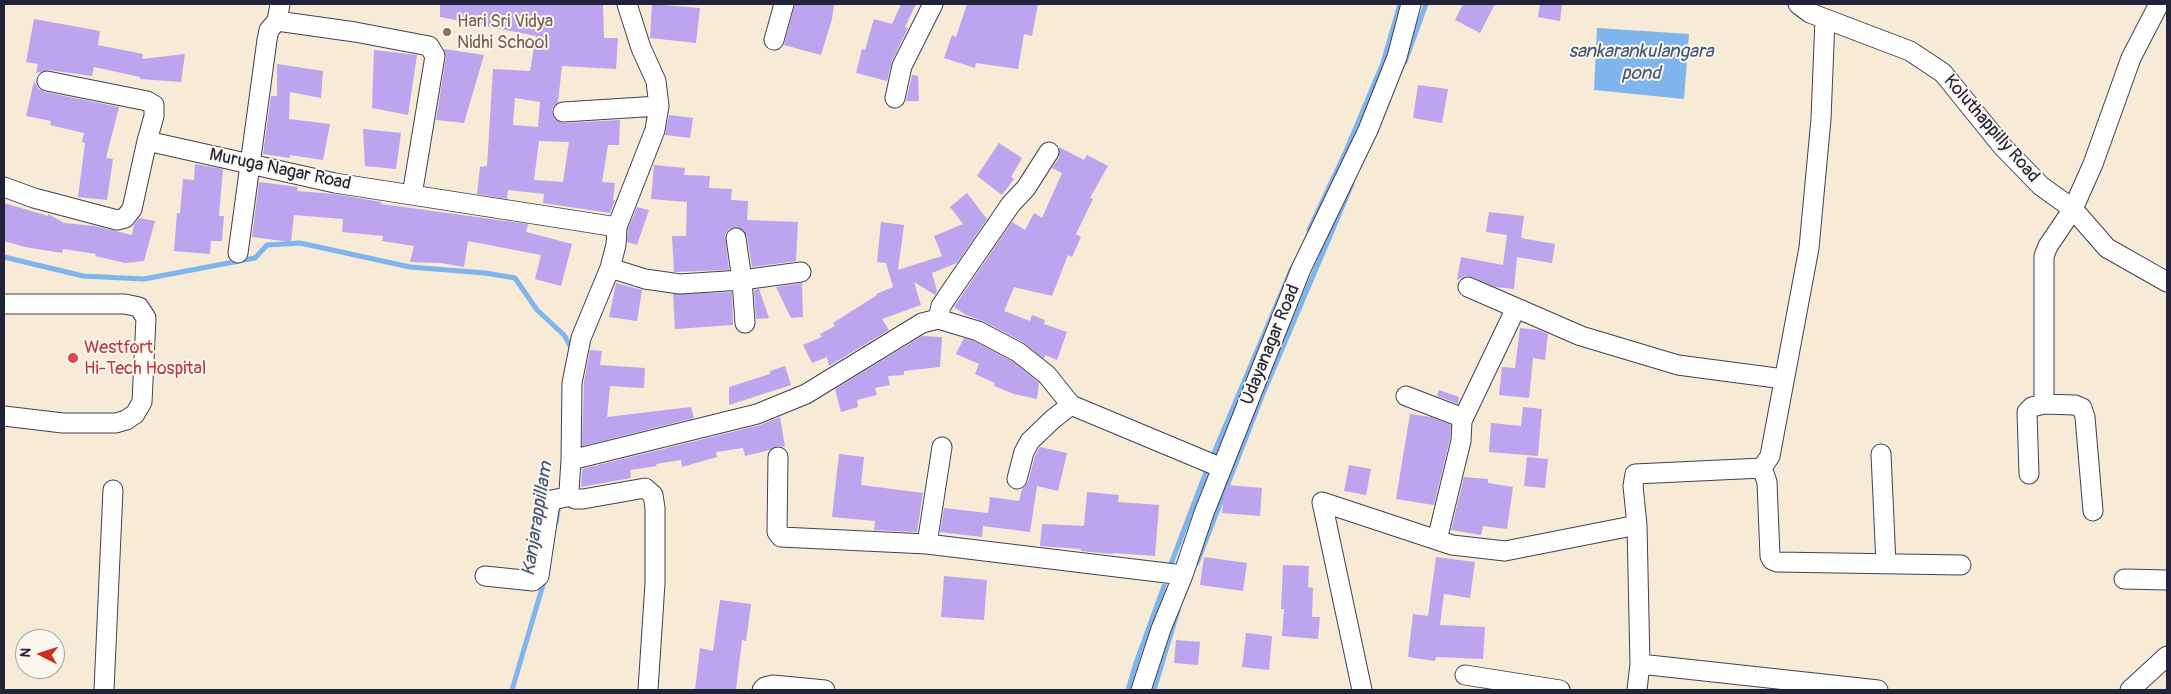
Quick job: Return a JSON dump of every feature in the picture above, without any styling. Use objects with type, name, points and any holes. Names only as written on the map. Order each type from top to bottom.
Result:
[{"type":"street","points":[[485,576],[533,581],[540,576],[549,509],[569,490],[572,383],[581,338],[610,268],[616,245],[617,227],[655,130],[659,106],[656,81],[641,48],[627,4]]},
{"type":"street","points":[[774,40],[784,4]]},
{"type":"street","points":[[895,98],[902,66],[933,4]]},
{"type":"street","name":"Udayanagar Road","points":[[1141,690],[1161,629],[1183,575],[1204,513],[1301,269],[1368,130],[1397,57],[1411,4]]},
{"type":"street","name":"Koluthappilly Road","points":[[1798,4],[1810,13],[1910,51],[1943,73],[2002,146],[2041,186],[2073,209],[2106,248],[2167,282]]},
{"type":"street","points":[[2044,404],[2044,256],[2048,246],[2073,209],[2093,164],[2131,58],[2159,4]]},
{"type":"street","points":[[238,253],[266,40],[278,12],[355,32],[429,46],[434,56],[412,195]]},
{"type":"street","points":[[1762,468],[1770,456],[1809,248],[1821,119],[1825,19]]},
{"type":"street","points":[[4,188],[117,220],[125,218],[132,209],[154,116],[154,106],[147,101],[47,81]]},
{"type":"street","points":[[563,112],[659,106]]},
{"type":"street","name":"Muruga Nagar Road","points":[[147,141],[335,183],[617,227]]},
{"type":"street","points":[[938,319],[941,306],[959,278],[1011,204],[1026,188],[1049,152]]},
{"type":"street","points":[[736,238],[742,280],[745,323]]},
{"type":"street","points":[[610,268],[663,283],[680,284],[742,280],[801,272]]},
{"type":"street","points":[[1468,287],[1582,336],[1678,365],[1784,379]]},
{"type":"street","points":[[4,304],[125,304],[139,307],[146,318],[142,402],[135,414],[126,420],[116,423],[63,422],[4,416]]},
{"type":"street","points":[[1438,540],[1461,441],[1462,421],[1516,308]]},
{"type":"street","points":[[571,460],[757,414],[806,394],[922,323],[938,319],[978,332],[1018,352],[1047,375],[1072,405],[1222,468]]},
{"type":"street","points":[[1406,396],[1458,416],[1462,421]]},
{"type":"street","points":[[2029,474],[2027,412],[2032,407],[2044,404],[2076,405],[2082,408],[2094,512]]},
{"type":"street","points":[[1017,479],[1024,452],[1030,441],[1053,419],[1072,405]]},
{"type":"street","points":[[927,544],[942,446]]},
{"type":"street","points":[[1881,454],[1886,564]]},
{"type":"street","points":[[778,457],[777,532],[781,538],[927,544],[1183,575]]},
{"type":"street","points":[[1637,690],[1640,664],[1637,525],[1633,486],[1635,474],[1762,468]]},
{"type":"street","points":[[1762,468],[1767,482],[1770,556],[1772,560],[1777,562],[1961,565]]},
{"type":"street","points":[[562,498],[583,499],[645,488],[653,495],[655,508],[655,583],[648,690]]},
{"type":"street","points":[[104,690],[113,490]]},
{"type":"street","points":[[1362,690],[1322,502],[1452,545],[1505,551],[1637,525]]},
{"type":"street","points":[[2124,579],[2167,580]]},
{"type":"street","points":[[2130,690],[2167,656]]},
{"type":"street","points":[[1640,664],[1878,690]]},
{"type":"street","points":[[1465,674],[1560,690]]},
{"type":"street","points":[[762,690],[773,685],[825,690]]},
{"type":"water","name":"sankarankulangara pond","points":[[1597,28],[1689,34],[1684,99],[1594,90]]},
{"type":"building","points":[[440,4],[603,4],[604,38],[618,38],[616,69],[562,66],[558,102],[553,107],[552,112],[554,119],[563,123],[620,120],[619,145],[608,145],[602,182],[615,183],[613,200],[615,200],[610,213],[543,203],[544,194],[508,190],[507,199],[477,194],[480,167],[487,166],[493,69],[530,71],[536,36],[440,17]],"holes":[[[515,98],[540,102],[538,127],[513,125]],[[539,141],[569,142],[563,182],[534,180]]]},
{"type":"building","points":[[652,4],[700,8],[696,43],[650,38]]},
{"type":"building","points":[[795,4],[834,4],[832,19],[821,55],[784,45]]},
{"type":"building","points":[[901,4],[916,4],[905,27],[908,28],[892,61],[887,81],[856,73],[862,49],[865,50],[874,19],[892,24]]},
{"type":"building","points":[[967,4],[1038,4],[1032,36],[1024,34],[1018,69],[976,63],[975,68],[944,58],[952,35],[956,37]]},
{"type":"building","points":[[1463,4],[1495,4],[1480,33],[1455,20]]},
{"type":"building","points":[[1540,4],[1562,4],[1560,21],[1538,17]]},
{"type":"building","points":[[34,19],[100,31],[98,45],[143,54],[142,59],[185,54],[181,82],[140,79],[140,77],[94,67],[92,76],[49,70],[36,73],[38,64],[26,62]]},
{"type":"building","points":[[444,49],[484,55],[464,123],[436,120],[446,58]]},
{"type":"building","points":[[374,50],[417,55],[408,115],[372,108]]},
{"type":"building","points":[[277,64],[323,71],[321,98],[290,92],[289,119],[330,124],[323,160],[290,155],[290,158],[263,154],[271,96],[277,96]]},
{"type":"building","points":[[912,75],[918,76],[919,101],[906,101]]},
{"type":"building","points":[[34,81],[39,89],[45,92],[119,107],[106,158],[113,159],[107,200],[78,197],[85,143],[82,142],[84,133],[50,125],[51,121],[26,116]]},
{"type":"building","points":[[1418,85],[1448,89],[1442,123],[1413,118]]},
{"type":"building","points":[[669,115],[693,118],[690,138],[665,135]]},
{"type":"building","points":[[363,129],[401,133],[396,169],[365,166]]},
{"type":"building","points":[[999,143],[1022,158],[1011,177],[1014,179],[1002,195],[977,176]]},
{"type":"building","points":[[1059,147],[1084,160],[1087,155],[1108,166],[1090,198],[1093,199],[1076,234],[1081,237],[1072,257],[1068,255],[1052,296],[1014,287],[1004,311],[1030,321],[1032,315],[1045,320],[1044,324],[1067,332],[1057,360],[1045,355],[1044,359],[1023,342],[983,321],[966,315],[954,307],[1012,222],[1025,230],[1034,213],[1042,218],[1062,173],[1052,168],[1059,158]]},
{"type":"building","points":[[195,164],[223,169],[219,216],[224,216],[222,241],[211,241],[210,254],[174,251],[177,213],[180,213],[183,179],[194,180]]},
{"type":"building","points":[[654,165],[685,168],[684,175],[710,176],[709,188],[732,189],[731,200],[748,201],[747,220],[798,222],[796,261],[752,267],[747,236],[744,231],[735,227],[729,229],[725,234],[729,270],[674,272],[672,236],[686,236],[687,202],[651,199]]},
{"type":"building","points":[[259,182],[298,187],[297,191],[335,194],[381,202],[381,204],[528,224],[526,232],[572,244],[561,286],[535,279],[541,255],[468,241],[464,267],[441,263],[410,262],[414,246],[382,241],[383,236],[342,232],[343,219],[294,215],[291,242],[252,237]]},
{"type":"building","points":[[967,193],[987,219],[957,263],[932,273],[937,291],[935,295],[914,282],[921,305],[882,319],[889,330],[829,366],[827,357],[812,363],[803,345],[822,337],[820,334],[835,326],[833,323],[876,294],[893,287],[886,263],[877,262],[881,222],[904,225],[898,270],[942,256],[934,236],[963,224],[950,207]]},
{"type":"building","points":[[4,203],[48,216],[48,214],[64,223],[95,226],[132,235],[134,225],[139,218],[155,221],[144,261],[125,263],[95,256],[96,254],[63,249],[62,253],[25,247],[4,241]]},
{"type":"building","points":[[637,207],[649,210],[637,245],[627,242],[628,229]]},
{"type":"building","points":[[1489,212],[1524,216],[1521,238],[1555,244],[1552,263],[1517,257],[1514,289],[1495,287],[1466,276],[1457,280],[1461,257],[1503,265],[1507,235],[1486,232]]},
{"type":"building","points":[[616,283],[642,290],[637,321],[609,317]]},
{"type":"building","points":[[802,283],[803,317],[791,318],[776,287]]},
{"type":"building","points":[[759,289],[769,318],[756,319],[754,290]]},
{"type":"building","points":[[732,292],[733,325],[675,329],[673,294]]},
{"type":"building","points":[[1520,328],[1539,330],[1548,334],[1545,360],[1533,358],[1529,398],[1499,395],[1502,367],[1515,368]]},
{"type":"building","points":[[922,336],[942,337],[940,367],[904,371],[904,375],[888,376],[890,385],[875,388],[877,395],[857,400],[858,407],[841,412],[835,389]]},
{"type":"building","points":[[964,338],[974,341],[1012,361],[1039,383],[1037,399],[1014,394],[994,386],[995,383],[975,374],[979,364],[956,354]]},
{"type":"building","points":[[590,350],[602,351],[600,365],[645,368],[644,388],[610,386],[607,417],[691,407],[694,418],[582,446],[584,382]]},
{"type":"building","points":[[785,366],[791,385],[729,405],[729,387],[770,374],[770,371]]},
{"type":"building","points":[[1439,390],[1459,397],[1458,404],[1437,396]]},
{"type":"building","points":[[1523,407],[1542,409],[1538,456],[1489,452],[1491,423],[1521,426]]},
{"type":"building","points":[[1410,414],[1431,417],[1451,425],[1450,439],[1434,505],[1396,499]]},
{"type":"building","points":[[780,417],[785,447],[778,446],[770,450],[745,456],[743,448],[716,452],[717,457],[682,467],[681,460],[656,464],[657,466],[630,470],[631,478],[581,487],[582,469],[760,425]]},
{"type":"building","points":[[1040,447],[1067,453],[1058,491],[1037,486],[1030,532],[983,526],[982,537],[940,532],[944,508],[988,513],[990,497],[1019,501],[1022,489],[1028,482],[1035,456]]},
{"type":"building","points":[[839,454],[864,457],[861,485],[923,493],[917,532],[874,530],[875,521],[832,517]]},
{"type":"building","points":[[1527,457],[1548,459],[1545,488],[1524,486]]},
{"type":"building","points":[[1349,465],[1371,469],[1366,495],[1344,491]]},
{"type":"building","points":[[1464,477],[1488,479],[1488,483],[1513,487],[1507,529],[1483,526],[1481,535],[1451,530]]},
{"type":"building","points":[[1227,485],[1262,488],[1260,516],[1222,513]]},
{"type":"building","points":[[1087,492],[1119,495],[1118,502],[1159,505],[1155,556],[1113,554],[1040,546],[1042,524],[1084,526]]},
{"type":"building","points":[[1204,557],[1247,563],[1243,591],[1200,585]]},
{"type":"building","points":[[1436,557],[1475,562],[1470,598],[1444,594],[1440,625],[1485,627],[1483,659],[1436,657],[1435,661],[1408,657],[1413,614],[1428,616]]},
{"type":"building","points":[[1283,565],[1309,566],[1308,587],[1313,588],[1312,617],[1320,617],[1318,639],[1282,636],[1284,609],[1281,609]]},
{"type":"building","points":[[944,576],[987,580],[984,620],[941,617]]},
{"type":"building","points":[[720,600],[751,604],[746,641],[742,640],[736,690],[695,690],[700,648],[713,651]]},
{"type":"building","points":[[1246,633],[1272,636],[1269,670],[1242,667]]},
{"type":"building","points":[[1176,640],[1200,642],[1198,665],[1174,663]]},
{"type":"waterway","points":[[1309,230],[1346,151],[1383,63],[1400,4]]},
{"type":"waterway","points":[[1405,62],[1426,4]]},
{"type":"waterway","points":[[1197,563],[1262,396],[1352,184]]},
{"type":"waterway","points":[[4,257],[83,276],[144,279],[255,258],[267,245],[300,243],[410,267],[485,273],[515,278],[537,310],[564,335],[572,349]]},
{"type":"waterway","points":[[1211,460],[1292,268]]},
{"type":"waterway","points":[[1169,569],[1208,467]]},
{"type":"waterway","name":"Kanjarappillam","points":[[556,523],[559,504]]},
{"type":"waterway","name":"Kanjarappillam","points":[[512,690],[545,578]]},
{"type":"waterway","points":[[1128,690],[1164,586]]},
{"type":"waterway","points":[[1154,690],[1178,610]]},
{"type":"place","name":"Hari Sri Vidya Nidhi School","points":[[447,32]]},
{"type":"place","name":"Westfort Hi-Tech Hospital","points":[[73,358]]}]
